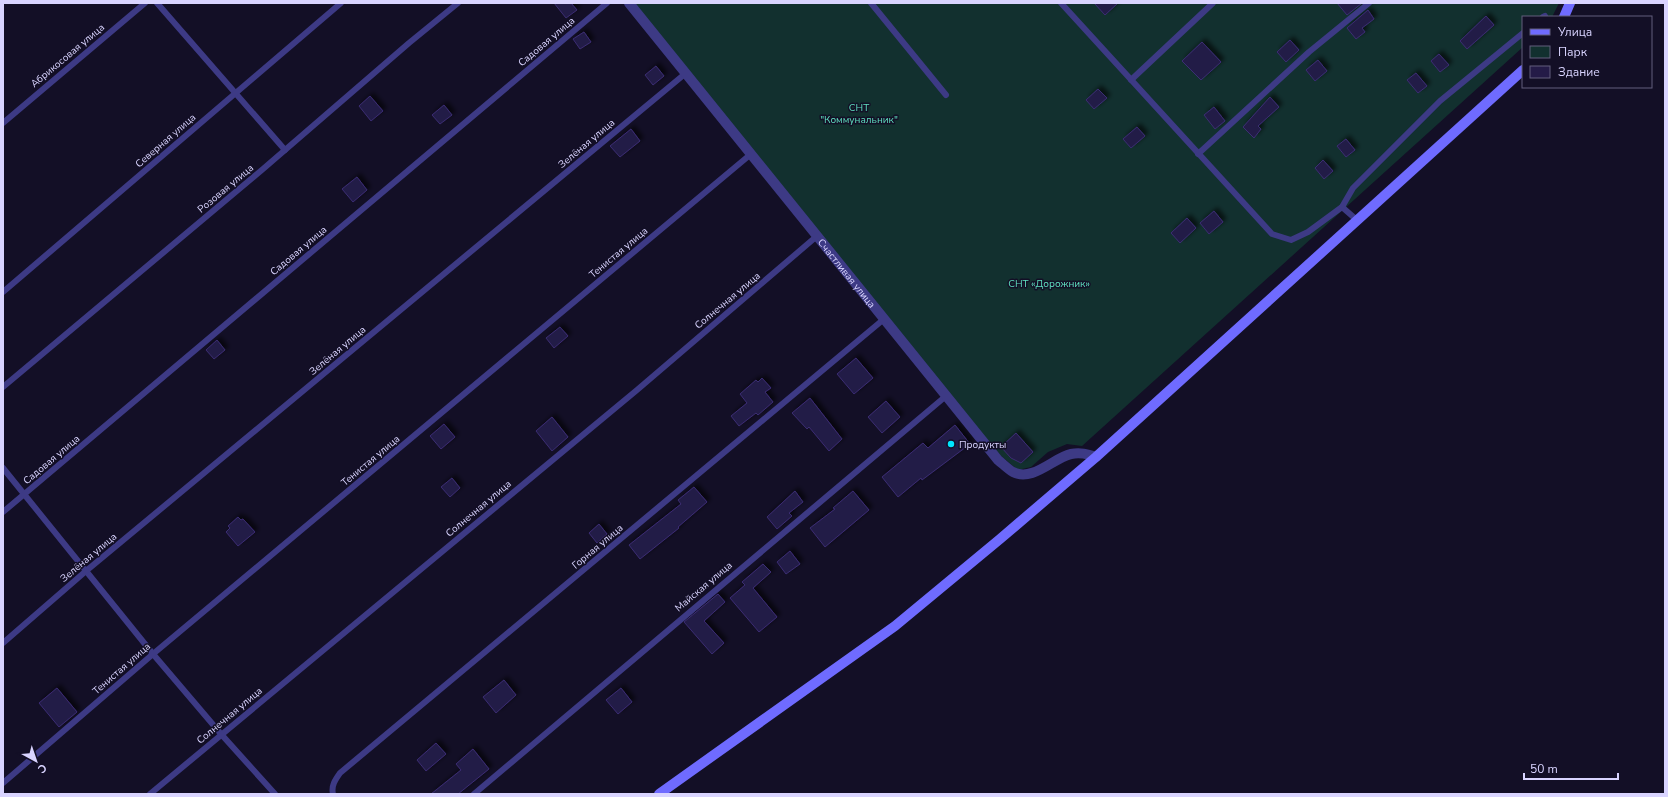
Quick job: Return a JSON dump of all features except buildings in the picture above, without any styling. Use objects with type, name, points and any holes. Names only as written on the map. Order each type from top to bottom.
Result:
[{"type":"main road","points":[[1564,16],[1570,3]]},
{"type":"main road","points":[[659,794],[895,626],[1096,457],[1522,71]]},
{"type":"street","name":"Счастливая улица","points":[[629,3],[998,460],[1013,472],[1022,474],[1033,473],[1070,454],[1082,453],[1096,457]]},
{"type":"lane","name":"Абрикосовая улица","points":[[3,123],[144,3]]},
{"type":"lane","points":[[157,3],[285,150]]},
{"type":"lane","name":"Северная улица","points":[[3,292],[341,3]]},
{"type":"lane","name":"Розовая улица","points":[[3,387],[458,3]]},
{"type":"lane","name":"Садовая улица","points":[[3,512],[607,3]]},
{"type":"lane","points":[[871,3],[946,95]]},
{"type":"lane","points":[[1061,3],[1272,234],[1291,240],[1308,232],[1342,207],[1353,188],[1440,101],[1522,34]]},
{"type":"lane","points":[[1131,80],[1213,3]]},
{"type":"lane","points":[[1198,154],[1309,52],[1369,3]]},
{"type":"lane","name":"Зелёная улица","points":[[3,643],[86,571],[686,74]]},
{"type":"lane","name":"Тенистая улица","points":[[3,783],[153,654],[751,154]]},
{"type":"lane","points":[[1342,207],[1358,221]]},
{"type":"lane","name":"Солнечная улица","points":[[150,794],[631,395],[817,236]]},
{"type":"lane","name":"Горная улица","points":[[333,794],[332,789],[334,781],[340,773],[884,319]]},
{"type":"lane","name":"Майская улица","points":[[474,794],[946,396]]},
{"type":"lane","points":[[3,468],[153,654],[221,734],[276,794]]},
{"type":"green space","name":"СНТ «Дорожник»","points":[[629,3],[1559,3],[1552,16],[1522,16],[1522,48],[1082,446],[1067,444],[1048,452],[1031,467],[1018,470],[1000,455]]},
{"type":"place","name":"Продукты","points":[[951,444]]},
{"type":"park label","name":"СНТ \"Коммунальник\"","points":[[859,112]]}]
